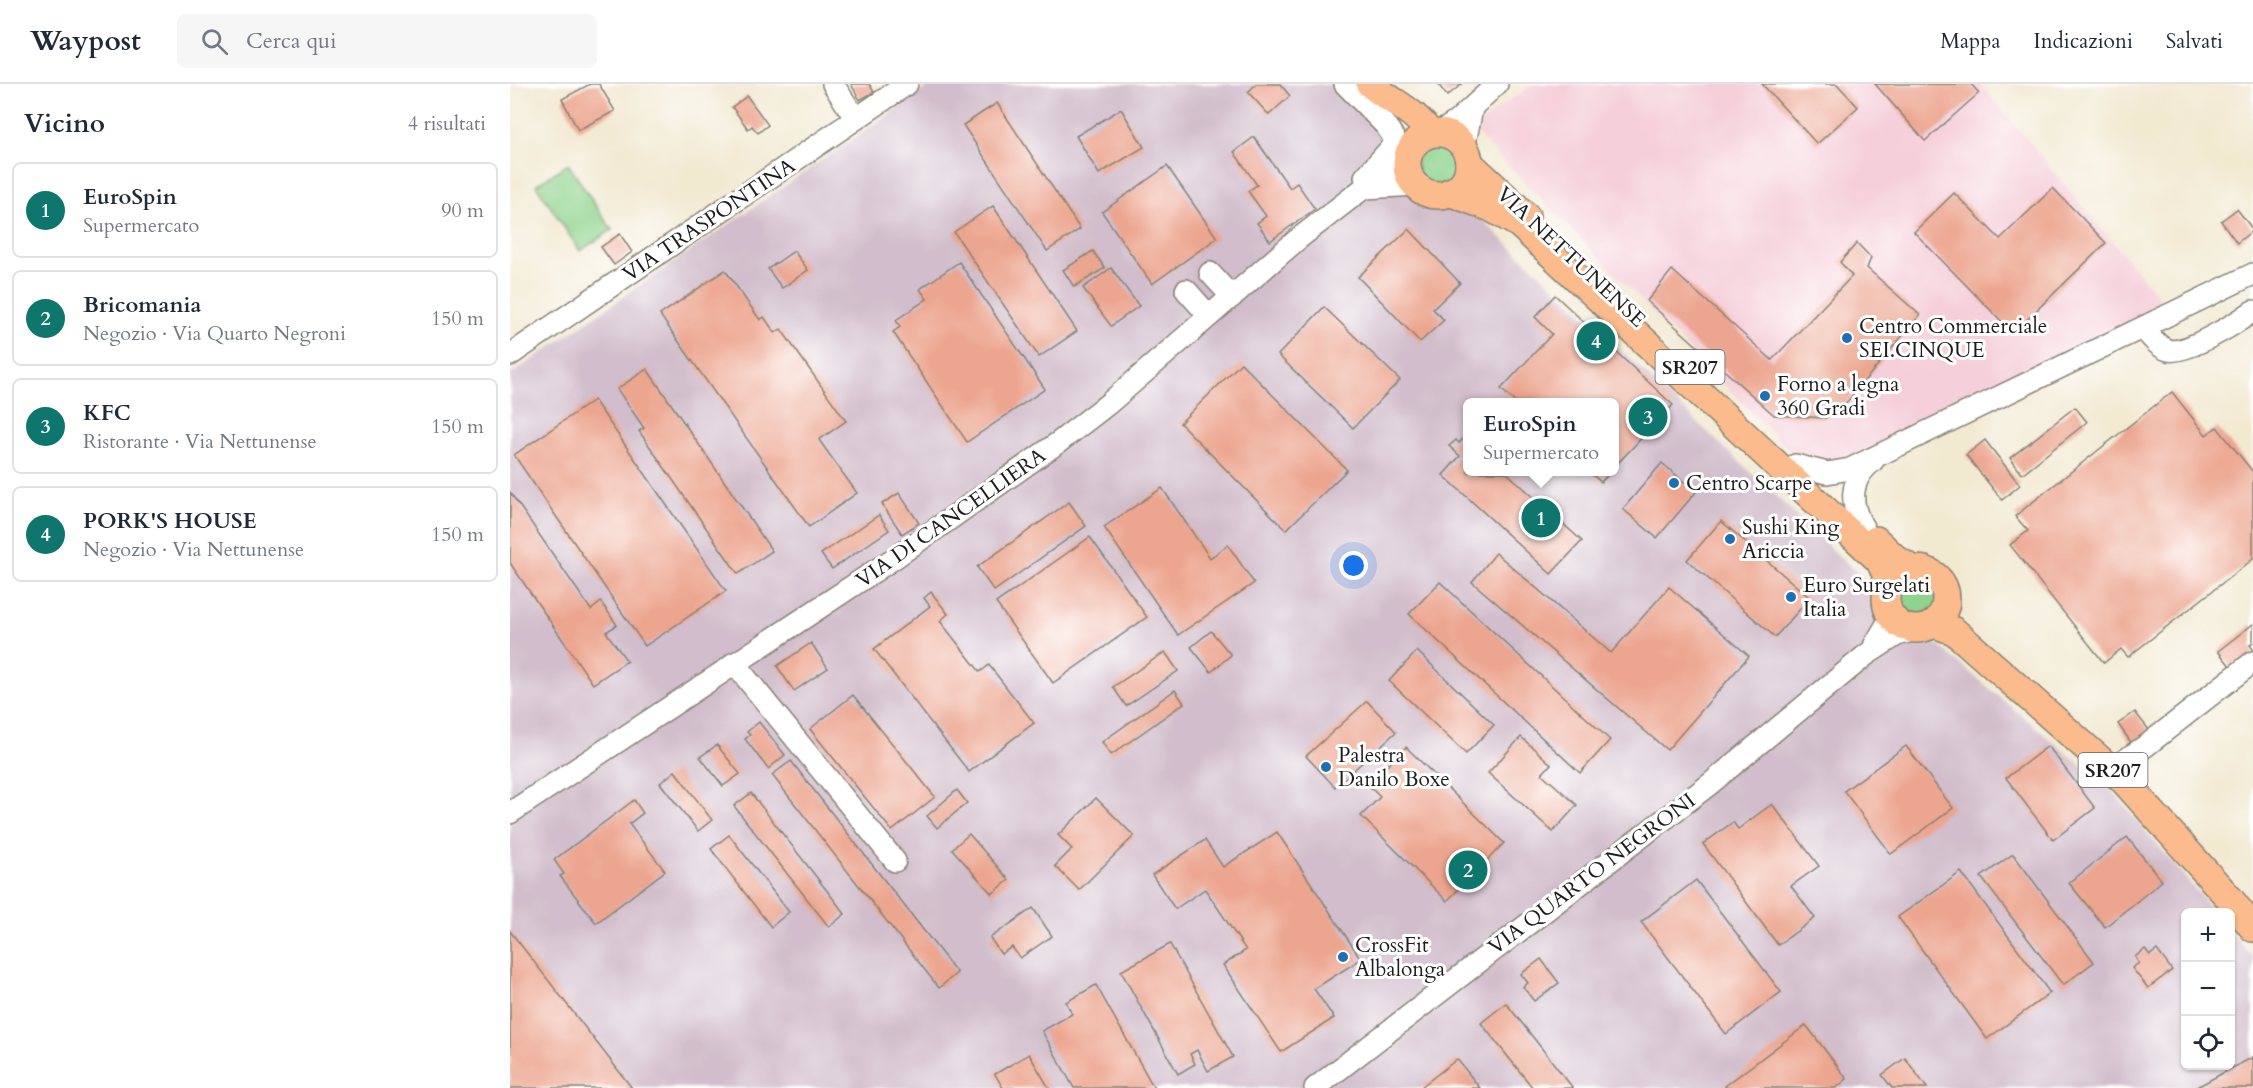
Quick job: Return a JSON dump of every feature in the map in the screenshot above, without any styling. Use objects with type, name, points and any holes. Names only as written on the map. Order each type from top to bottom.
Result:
[{"type":"main road","points":[[1378,91],[1421,153]]},
{"type":"main road","name":"VIA NETTUNENSE","points":[[1888,605],[1886,574],[1880,561],[1519,224],[1491,208],[1449,192],[1432,194],[1421,153],[1453,137],[1467,155],[1795,465],[1896,559],[1912,569]]},
{"type":"main road","points":[[1449,192],[1458,188],[1464,181],[1467,155]]},
{"type":"main road","points":[[1888,605],[1895,576],[1912,569]]},
{"type":"main road","name":"SR207","points":[[1912,569],[1926,570],[1938,578],[1946,598],[1938,624]]},
{"type":"main road","name":"SR207","points":[[1888,605],[1903,627],[1938,624],[2112,770],[2132,789],[2253,928]]},
{"type":"street","points":[[832,84],[856,119]]},
{"type":"street","name":"VIA TRASPONTINA","points":[[510,355],[908,84]]},
{"type":"street","points":[[1345,84],[1386,126],[1394,138],[1391,148],[1357,186],[1360,191]]},
{"type":"street","name":"VIA DI CANCELLIERA","points":[[510,813],[896,557],[1059,442],[1108,404],[1298,239],[1388,170],[1421,153],[1497,84]]},
{"type":"street","points":[[1467,155],[1472,108]]},
{"type":"street","points":[[1210,273],[1232,297]]},
{"type":"street","points":[[1795,465],[1814,471],[1833,473],[1850,469],[2253,274]]},
{"type":"street","points":[[1186,290],[1209,316]]},
{"type":"street","points":[[2143,328],[2163,348],[2178,350],[2222,330],[2253,311]]},
{"type":"street","points":[[1864,528],[1854,509],[1854,489],[1859,473],[1876,458]]},
{"type":"street","name":"VIA QUARTO NEGRONI","points":[[1866,655],[1880,639],[1888,605]]},
{"type":"street","name":"VIA QUARTO NEGRONI","points":[[1315,1088],[1710,783],[1866,655],[1897,634],[1938,624]]},
{"type":"street","points":[[2112,770],[2253,662]]},
{"type":"street","points":[[734,663],[895,861]]},
{"type":"shaded area","points":[[932,84],[1335,84],[1904,617],[2115,794],[2211,908],[2181,908],[2181,1070],[2235,1070],[2235,937],[2253,958],[2253,1088],[510,1088],[510,375]]},
{"type":"shaded area","points":[[1534,84],[1980,84],[2170,310],[1866,454],[1827,467],[1796,457],[1472,129]]},
{"type":"green space","points":[[1439,141],[1454,148],[1461,163],[1454,178],[1439,185],[1424,178],[1417,163],[1424,148]]},
{"type":"green space","points":[[568,164],[612,230],[580,251],[536,185]]},
{"type":"green space","points":[[1917,571],[1932,577],[1941,588],[1943,594],[1941,609],[1937,617],[1902,624],[1890,608],[1889,592],[1898,579]]},
{"type":"building","points":[[590,84],[599,84],[615,111],[578,130],[562,99]]},
{"type":"building","points":[[851,84],[869,84],[874,92],[860,100]]},
{"type":"building","points":[[1256,84],[1280,84],[1290,96],[1269,115],[1248,92]]},
{"type":"building","points":[[1438,84],[1462,84],[1447,96]]},
{"type":"building","points":[[1762,84],[1837,84],[1858,107],[1817,144]]},
{"type":"building","points":[[1875,84],[1971,84],[1979,93],[1925,141]]},
{"type":"building","points":[[747,96],[768,125],[758,133],[752,126],[748,129],[732,107]]},
{"type":"building","points":[[997,103],[1080,229],[1047,251],[963,125]]},
{"type":"building","points":[[1121,109],[1144,147],[1099,174],[1076,136]]},
{"type":"building","points":[[1254,137],[1290,188],[1297,183],[1315,209],[1270,241],[1257,223],[1266,216],[1248,191],[1257,185],[1234,152]]},
{"type":"building","points":[[1167,166],[1217,238],[1152,284],[1102,212]]},
{"type":"building","points":[[2053,188],[2106,243],[2013,333],[1914,232],[1954,193],[2000,239]]},
{"type":"building","points":[[993,206],[1077,331],[1039,357],[954,232]]},
{"type":"building","points":[[2237,209],[2253,230],[2237,243],[2221,221]]},
{"type":"building","points":[[1409,229],[1460,283],[1433,309],[1444,320],[1420,342],[1358,277]]},
{"type":"building","points":[[620,234],[632,252],[614,265],[601,247]]},
{"type":"building","name":"Centro Commerciale SEI.CINQUE","points":[[1857,243],[1871,258],[1867,268],[1920,315],[1840,410],[1825,418],[1774,415],[1647,301],[1672,270],[1772,360],[1852,276],[1840,262]]},
{"type":"building","points":[[794,251],[808,270],[782,288],[768,269]]},
{"type":"building","points":[[1093,251],[1105,268],[1074,287],[1063,270]]},
{"type":"building","points":[[959,262],[1045,389],[967,442],[893,332],[900,327],[896,320],[927,299],[920,289]]},
{"type":"building","points":[[1111,268],[1139,306],[1111,326],[1083,288]]},
{"type":"building","points":[[725,270],[760,320],[764,317],[775,333],[781,329],[846,421],[819,440],[857,493],[809,527],[660,315]]},
{"type":"building","points":[[1555,295],[1673,405],[1619,462],[1619,398],[1511,398],[1501,389],[1552,334],[1535,317]]},
{"type":"building","points":[[1324,307],[1400,380],[1353,428],[1278,355]]},
{"type":"building","points":[[1241,363],[1347,470],[1286,530],[1180,423]]},
{"type":"building","points":[[647,369],[772,551],[738,574],[639,431],[644,428],[617,389]]},
{"type":"building","points":[[2172,392],[2206,435],[2217,427],[2253,472],[2253,559],[2128,657],[2121,649],[2104,663],[2010,545],[2028,531],[2015,516]]},
{"type":"building","points":[[594,400],[726,591],[645,646],[514,455]]},
{"type":"building","points":[[2075,407],[2087,422],[2022,474],[2010,458]]},
{"type":"building","points":[[1463,439],[1463,476],[1510,476],[1582,541],[1551,574],[1443,475],[1460,456],[1449,446],[1456,440],[1459,443]]},
{"type":"building","points":[[1985,440],[2020,485],[2002,500],[1966,455]]},
{"type":"building","points":[[1662,463],[1696,492],[1657,538],[1623,509]]},
{"type":"building","points":[[1594,476],[1607,476],[1601,482]]},
{"type":"building","points":[[1162,488],[1210,558],[1228,545],[1254,583],[1178,635],[1104,527]]},
{"type":"building","points":[[510,492],[591,610],[601,602],[617,625],[606,632],[627,661],[593,684],[510,563]]},
{"type":"building","points":[[899,493],[919,523],[902,534],[882,504]]},
{"type":"building","points":[[1069,502],[1086,526],[994,591],[977,567]]},
{"type":"building","points":[[879,515],[889,530],[832,569],[821,554]]},
{"type":"building","points":[[1721,521],[1810,598],[1775,637],[1687,560]]},
{"type":"building","points":[[1090,537],[1147,617],[1053,683],[996,603]]},
{"type":"building","points":[[1496,553],[1611,653],[1669,587],[1749,656],[1667,750],[1472,582]]},
{"type":"building","points":[[1440,582],[1610,740],[1580,773],[1409,614]]},
{"type":"building","points":[[931,592],[948,614],[940,621],[980,672],[989,665],[1034,723],[969,772],[874,649],[930,606],[924,598]]},
{"type":"building","points":[[2253,624],[2253,642],[2250,645],[2253,649],[2253,658],[2235,672],[2218,651]]},
{"type":"building","points":[[1211,631],[1231,655],[1211,672],[1191,647]]},
{"type":"building","points":[[811,643],[828,668],[794,691],[777,666]]},
{"type":"building","points":[[1417,651],[1494,725],[1466,754],[1389,681]]},
{"type":"building","points":[[1165,652],[1178,671],[1126,706],[1113,687]]},
{"type":"building","points":[[1175,690],[1184,703],[1111,755],[1102,742]]},
{"type":"building","points":[[853,695],[935,797],[892,831],[810,729]]},
{"type":"building","points":[[1367,701],[1396,732],[1335,787],[1306,756]]},
{"type":"building","points":[[2135,712],[2153,735],[2135,748],[2118,724]]},
{"type":"building","points":[[759,722],[785,755],[768,769],[745,739],[750,735],[747,732]]},
{"type":"building","points":[[1521,737],[1551,764],[1542,774],[1577,805],[1553,832],[1488,773]]},
{"type":"building","points":[[717,745],[740,774],[723,786],[700,757]]},
{"type":"building","points":[[1906,746],[1953,808],[1891,854],[1844,791]]},
{"type":"building","points":[[2048,746],[2095,808],[2053,840],[2006,778]]},
{"type":"building","points":[[1406,747],[1504,843],[1447,901],[1361,816],[1380,797],[1368,785]]},
{"type":"building","points":[[791,761],[957,973],[939,988],[772,775]]},
{"type":"building","points":[[675,771],[712,820],[698,831],[660,783]]},
{"type":"building","points":[[957,790],[967,803],[937,828],[927,816]]},
{"type":"building","points":[[751,793],[845,914],[829,927],[734,806]]},
{"type":"building","points":[[1096,798],[1134,836],[1079,890],[1055,866],[1072,849],[1058,835]]},
{"type":"building","points":[[634,800],[643,813],[629,824],[665,871],[596,923],[560,876],[564,874],[554,860]]},
{"type":"building","points":[[1772,804],[1819,866],[1791,886],[1815,918],[1778,945],[1703,844],[1733,822],[1738,829]]},
{"type":"building","points":[[1277,832],[1361,959],[1314,989],[1334,1018],[1281,1052],[1223,965],[1246,950],[1205,889],[1175,909],[1152,875],[1205,840],[1223,867]]},
{"type":"building","points":[[969,834],[1009,880],[992,894],[952,849]]},
{"type":"building","points":[[729,835],[789,912],[771,927],[711,849]]},
{"type":"building","points":[[2127,837],[2162,881],[2105,927],[2069,883]]},
{"type":"building","points":[[2013,854],[2094,962],[2063,985],[1981,877]]},
{"type":"building","points":[[1961,872],[2050,993],[1987,1039],[1898,917]]},
{"type":"building","points":[[1696,880],[1781,992],[1726,1034],[1641,922]]},
{"type":"building","points":[[1033,908],[1052,936],[1020,958],[1012,947],[1001,954],[990,938]]},
{"type":"building","points":[[510,931],[632,1088],[510,1088]]},
{"type":"building","points":[[1170,944],[1233,1057],[1208,1071],[1197,1050],[1190,1054],[1195,1064],[1178,1074],[1121,971]]},
{"type":"building","points":[[2145,949],[2150,955],[2157,950],[2172,970],[2148,988],[2132,968],[2139,963],[2135,957]]},
{"type":"building","points":[[1541,959],[1559,983],[1534,1001],[1523,987],[1528,983],[1521,974]]},
{"type":"building","points":[[1096,985],[1154,1088],[1074,1088],[1042,1031],[1072,1014],[1066,1002]]},
{"type":"building","points":[[1506,1003],[1573,1088],[1533,1088],[1481,1023]]},
{"type":"building","points":[[1806,1025],[1847,1079],[1836,1088],[1727,1088],[1725,1086]]},
{"type":"building","points":[[1029,1054],[1049,1088],[1003,1088],[995,1074]]},
{"type":"building","points":[[2253,1057],[2253,1088],[2195,1088],[2229,1070],[2235,1070],[2235,1067]]},
{"type":"building","points":[[1905,1058],[1927,1088],[1892,1088],[1882,1075]]},
{"type":"building","points":[[1457,1059],[1480,1088],[1420,1088]]},
{"type":"place","name":"Centro Commerciale SEI.CINQUE","points":[[1847,338]]},
{"type":"place","name":"PORK'S HOUSE","points":[[1596,341]]},
{"type":"place","name":"Forno a legna 360 Gradi","points":[[1765,396]]},
{"type":"place","name":"KFC","points":[[1648,417]]},
{"type":"place","name":"Centro Scarpe","points":[[1674,483]]},
{"type":"place","name":"EuroSpin","points":[[1541,518]]},
{"type":"place","name":"Sushi King Ariccia","points":[[1730,539]]},
{"type":"place","name":"Euro Surgelati Italia","points":[[1791,597]]},
{"type":"place","name":"Palestra Danilo Boxe","points":[[1326,767]]},
{"type":"place","name":"Bricomania","points":[[1468,870]]},
{"type":"place","name":"CrossFit Albalonga","points":[[1343,957]]}]
